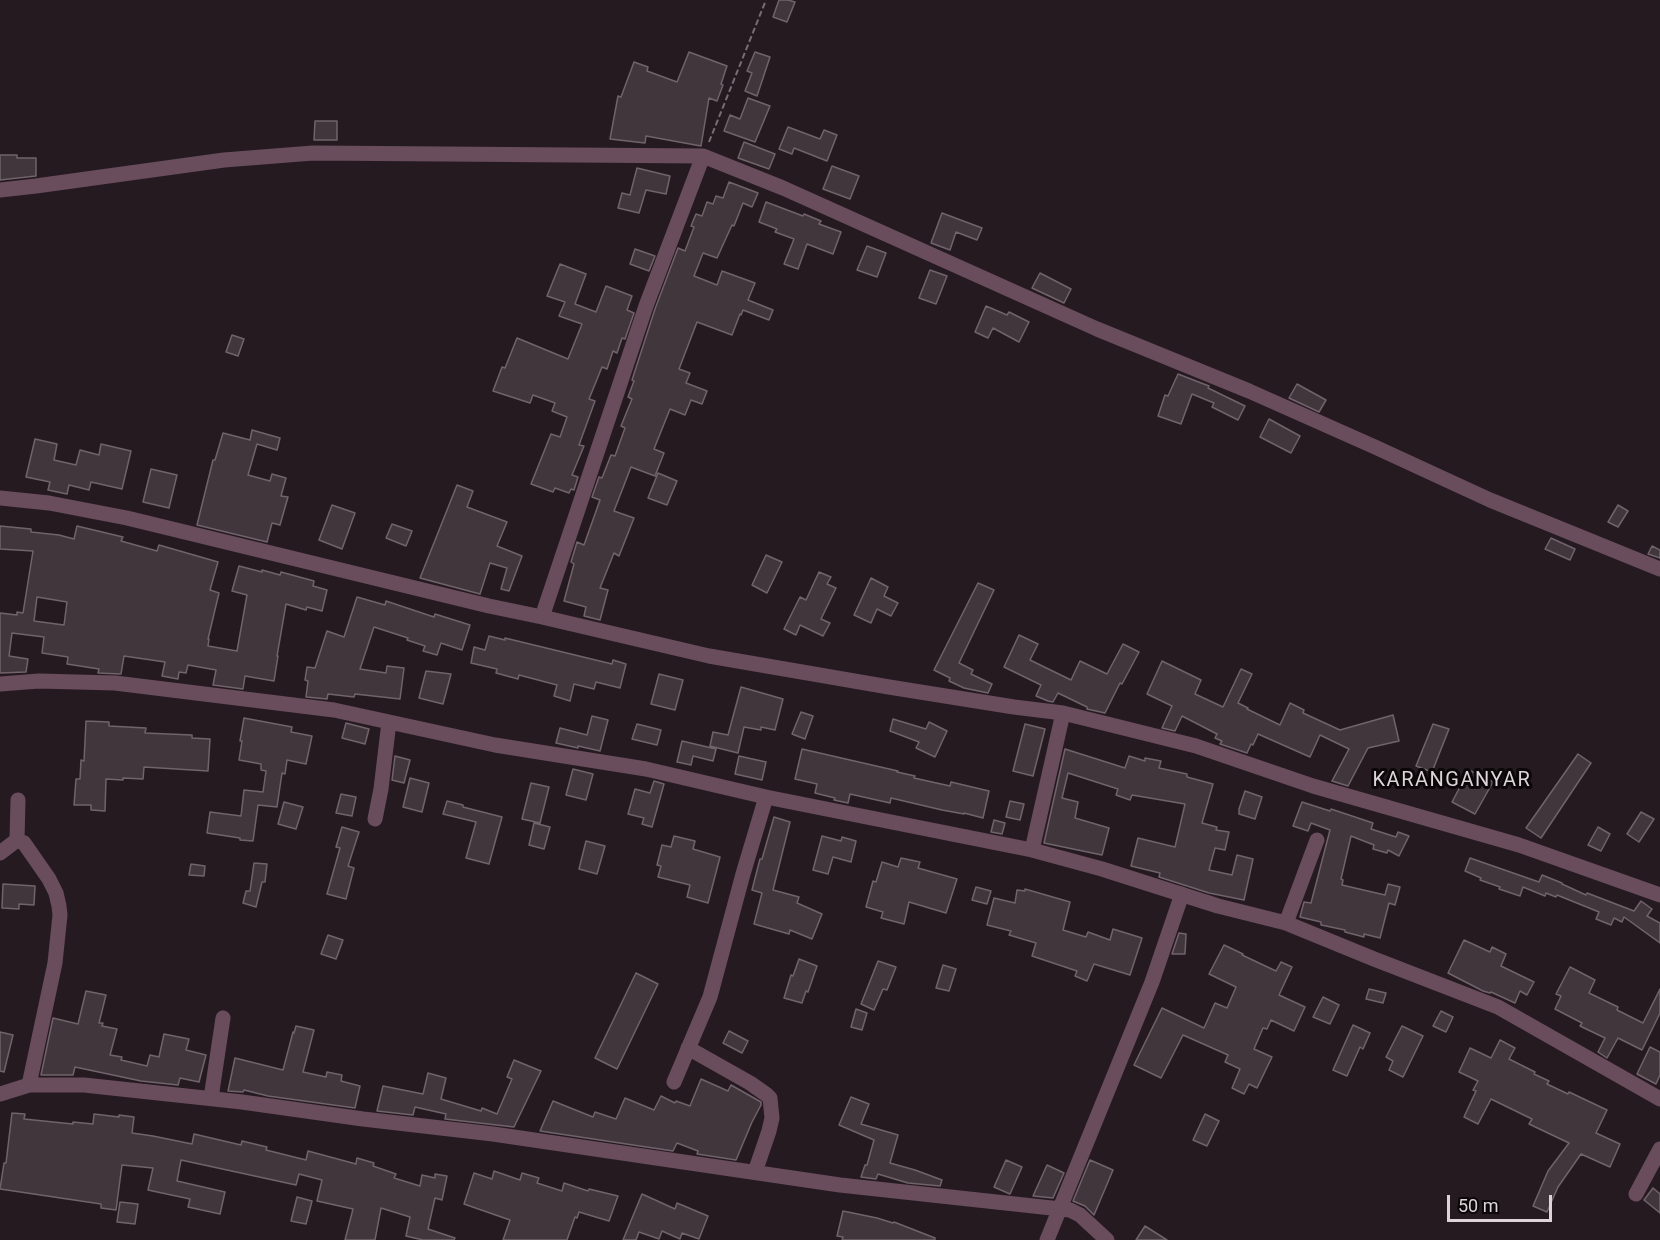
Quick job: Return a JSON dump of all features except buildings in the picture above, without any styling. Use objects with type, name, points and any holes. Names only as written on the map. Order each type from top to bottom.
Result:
[{"type":"street","points":[[0,189],[224,160],[314,153],[703,156],[783,188],[1097,329],[1249,391],[1490,500],[1660,569]]},
{"type":"street","points":[[542,617],[646,306],[703,156]]},
{"type":"street","points":[[0,498],[48,503],[127,518],[489,606],[709,656],[1014,707],[1063,712],[1196,746],[1313,786],[1519,845],[1660,895]]},
{"type":"street","points":[[0,684],[39,681],[115,683],[334,710],[495,745],[646,769],[766,797],[1032,850],[1102,869],[1218,906],[1286,923],[1498,1007],[1660,1099]]},
{"type":"street","points":[[1032,850],[1063,712]]},
{"type":"street","points":[[375,819],[389,722]]},
{"type":"street","points":[[674,1082],[710,997],[766,797]]},
{"type":"street","points":[[17,840],[18,800]]},
{"type":"street","points":[[0,853],[17,840]]},
{"type":"street","points":[[17,840],[24,843],[49,879],[56,893],[60,915],[55,963],[29,1085]]},
{"type":"street","points":[[1286,923],[1317,840]]},
{"type":"street","points":[[1047,1240],[1152,982],[1182,894]]},
{"type":"street","points":[[211,1098],[223,1018]]},
{"type":"street","points":[[688,1048],[750,1083],[770,1098],[772,1118],[755,1172]]},
{"type":"street","points":[[0,1094],[29,1085],[84,1085],[211,1098],[493,1134],[840,1185],[1058,1214],[1070,1210],[1080,1215],[1107,1240]]},
{"type":"street","points":[[1636,1194],[1660,1149]]},
{"type":"path","points":[[703,156],[766,0]]},
{"type":"district","name":"KARANGANYAR","points":[[1452,781]]}]
